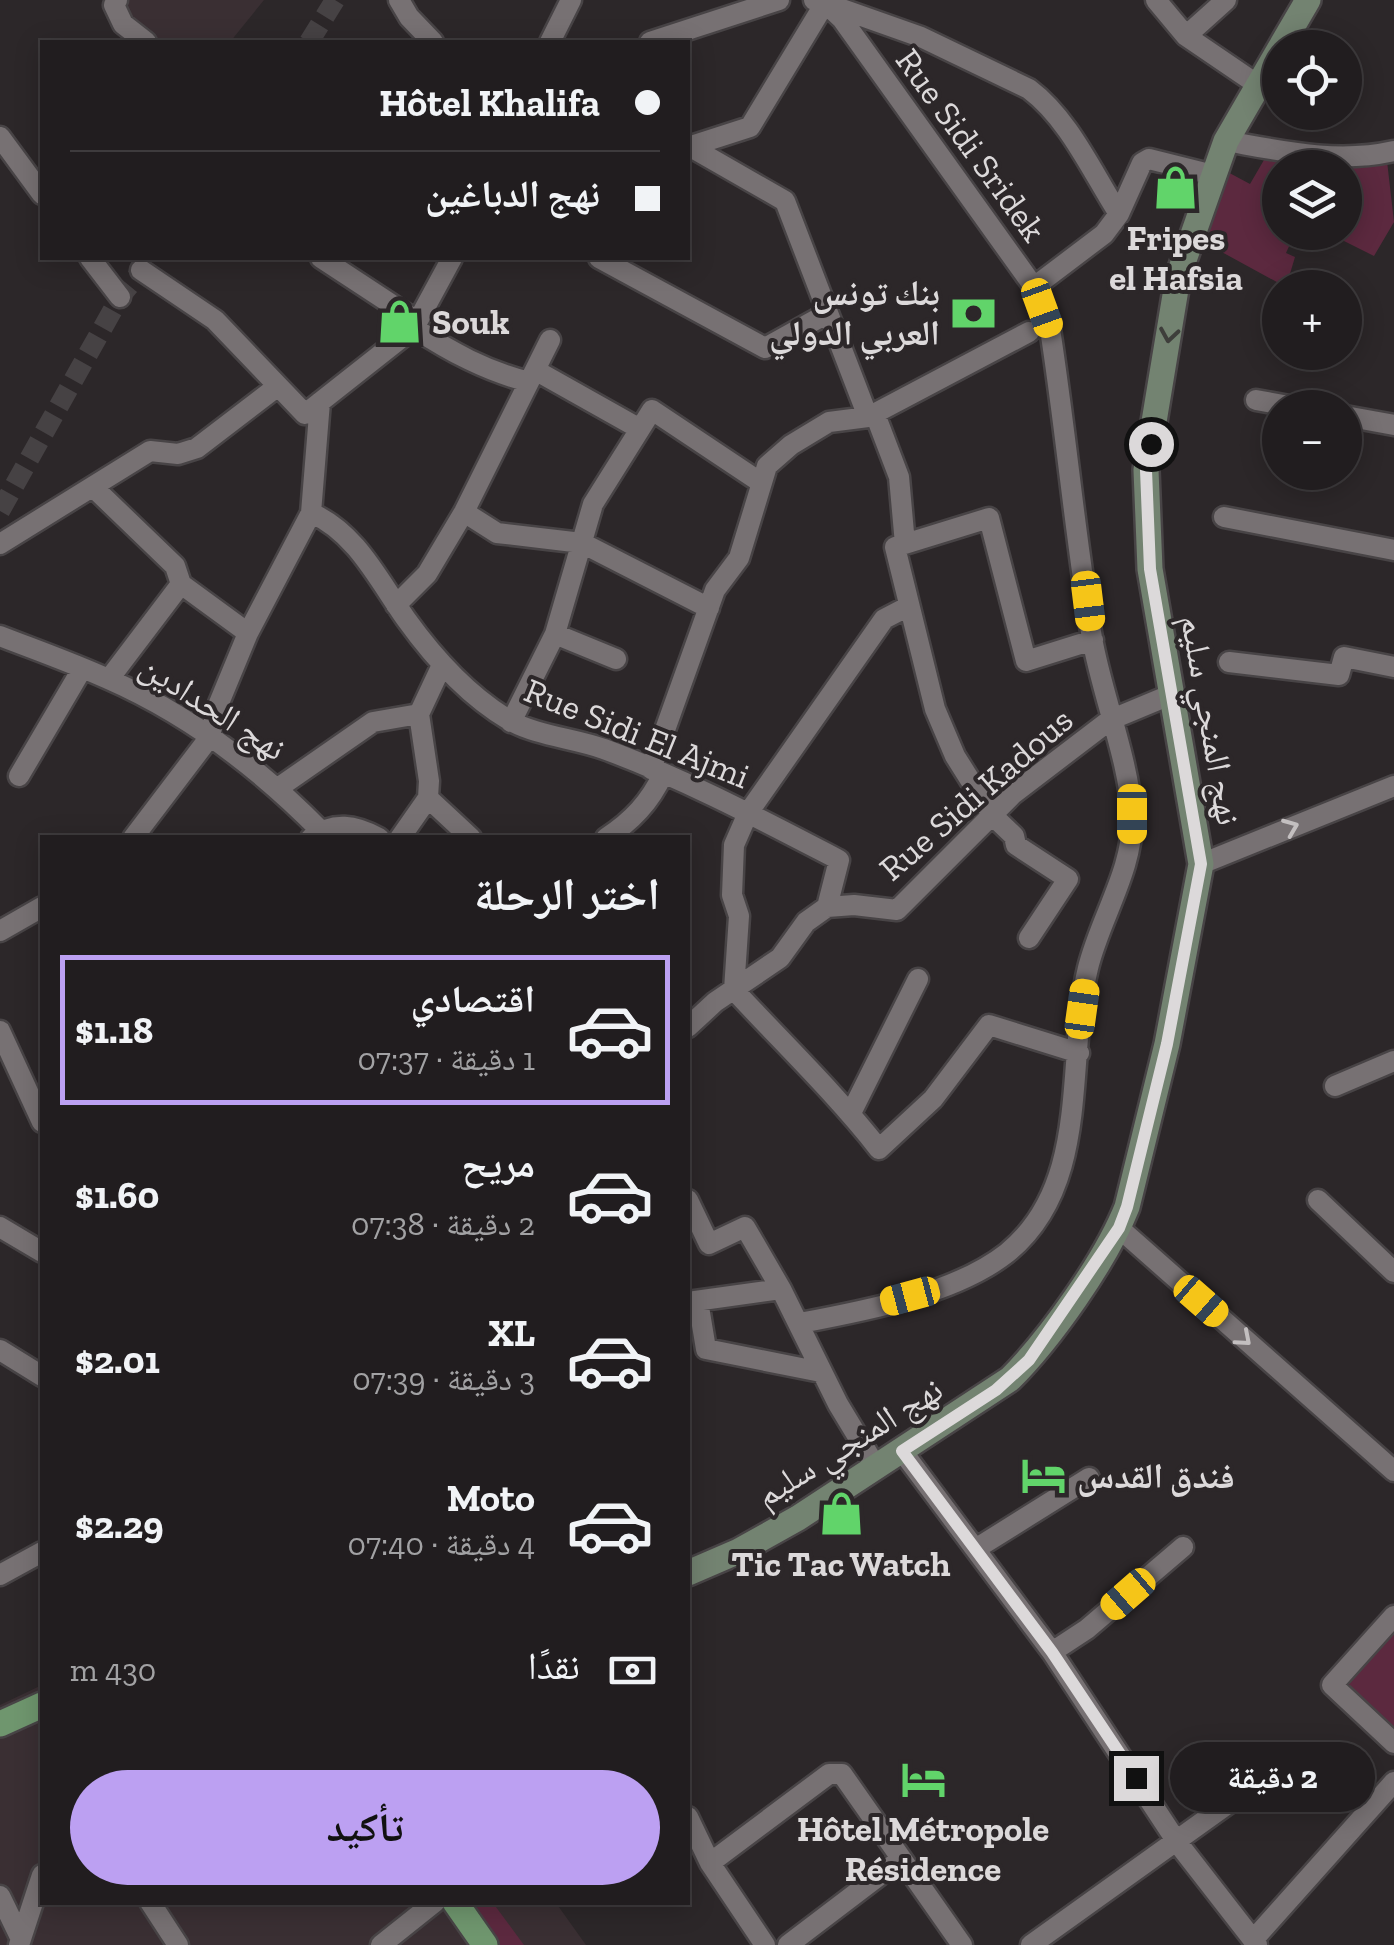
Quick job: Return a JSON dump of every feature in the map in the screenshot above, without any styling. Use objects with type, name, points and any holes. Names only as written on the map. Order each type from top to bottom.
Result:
[{"type":"main road","name":"نهج المنجي سليم","points":[[1290,30],[1308,0]]},
{"type":"main road","name":"نهج المنجي سليم","points":[[690,1573],[798,1518],[996,1390],[1029,1360],[1119,1228],[1167,1044],[1201,864],[1150,569],[1146,470],[1178,277],[1226,142],[1262,79]]},
{"type":"main road","points":[[0,1724],[40,1705]]},
{"type":"main road","points":[[457,1905],[485,1945]]},
{"type":"street","points":[[399,0],[427,40]]},
{"type":"street","points":[[551,40],[571,0]]},
{"type":"street","points":[[656,40],[779,0]]},
{"type":"street","points":[[1156,0],[1186,36],[1258,86]]},
{"type":"street","points":[[1186,36],[1226,0]]},
{"type":"street","points":[[111,2],[123,24],[143,40]]},
{"type":"street","points":[[690,146],[750,126],[820,2],[921,37],[1028,89],[1058,118],[1119,214]]},
{"type":"street","name":"Rue Sidi Sridek","points":[[800,1323],[838,1316],[964,1279],[1008,1252],[1033,1226],[1050,1196],[1070,1124],[1088,970],[1132,836],[1128,793],[1092,640],[1050,330],[1034,287],[842,20],[820,2]]},
{"type":"street","points":[[0,137],[40,191]]},
{"type":"street","points":[[1226,142],[1311,156],[1362,156],[1394,151]]},
{"type":"street","points":[[690,148],[784,201],[899,477],[905,544]]},
{"type":"street","points":[[1034,287],[1090,248],[1119,214],[1138,170],[1149,159],[1214,174]]},
{"type":"street","points":[[92,260],[120,296]]},
{"type":"street","points":[[324,260],[496,374],[532,376],[640,430]]},
{"type":"street","points":[[141,270],[214,320],[306,414],[416,324],[451,260]]},
{"type":"street","points":[[603,260],[765,348],[828,313]]},
{"type":"street","points":[[610,835],[627,824],[653,796],[657,771],[715,590],[739,558],[766,466],[829,422],[871,415],[1029,332]]},
{"type":"street","points":[[396,606],[427,574],[464,512],[550,340]]},
{"type":"street","points":[[0,544],[150,451],[178,454],[197,448],[278,386]]},
{"type":"street","points":[[1256,400],[1262,401]]},
{"type":"street","points":[[135,835],[209,738],[248,633],[311,513],[320,402]]},
{"type":"street","points":[[511,722],[555,634],[592,504],[652,410],[760,482]]},
{"type":"street","points":[[1362,419],[1394,425]]},
{"type":"street","points":[[93,487],[175,566],[181,584],[248,633]]},
{"type":"street","points":[[464,512],[497,533],[582,543],[709,608]]},
{"type":"street","name":"Rue Sidi El Ajmi","points":[[311,513],[331,522],[363,557],[442,665],[511,722],[603,748],[748,813],[839,860],[827,908]]},
{"type":"street","points":[[1224,517],[1394,550]]},
{"type":"street","points":[[1029,938],[1068,879],[1016,846],[1014,836],[992,816],[955,756],[934,710],[895,548],[990,518],[1026,660],[1092,640]]},
{"type":"street","points":[[110,679],[181,584]]},
{"type":"street","points":[[907,607],[884,619],[748,813],[734,845],[732,895],[739,916],[734,990],[879,1149],[933,1099],[989,1024],[1079,1053]]},
{"type":"street","points":[[555,634],[616,659]]},
{"type":"street","name":"نهج الحدادين","points":[[0,636],[110,679],[194,726],[278,788],[316,834]]},
{"type":"street","points":[[1229,662],[1338,675],[1344,658],[1394,667]]},
{"type":"street","points":[[402,835],[428,798],[419,714],[442,665]]},
{"type":"street","points":[[19,776],[82,668]]},
{"type":"street","name":"Rue Sidi Kadous","points":[[827,908],[854,905],[896,910],[1013,794],[1110,720],[1170,695]]},
{"type":"street","points":[[278,788],[372,722],[419,714]]},
{"type":"street","points":[[1201,864],[1394,786]]},
{"type":"street","points":[[428,798],[468,835]]},
{"type":"street","points":[[316,834],[344,825],[370,835]]},
{"type":"street","points":[[0,932],[40,908]]},
{"type":"street","points":[[690,1025],[780,958],[806,922],[827,908]]},
{"type":"street","points":[[850,1113],[918,979]]},
{"type":"street","points":[[0,1031],[40,1118]]},
{"type":"street","points":[[1336,1086],[1394,1061]]},
{"type":"street","points":[[1318,1200],[1394,1272]]},
{"type":"street","points":[[690,1204],[709,1244],[746,1227],[800,1323],[821,1372],[876,1467]]},
{"type":"street","points":[[0,1228],[40,1251]]},
{"type":"street","points":[[1119,1228],[1394,1471]]},
{"type":"street","points":[[782,1289],[693,1301],[706,1349],[821,1372]]},
{"type":"street","points":[[0,1350],[36,1371]]},
{"type":"street","points":[[902,1451],[1052,1652],[1177,1842],[1256,1942],[1394,1782]]},
{"type":"street","points":[[976,1548],[1089,1478]]},
{"type":"street","points":[[1052,1652],[1087,1629],[1183,1547]]},
{"type":"street","points":[[0,1575],[40,1553]]},
{"type":"street","points":[[1394,1616],[1332,1686],[1394,1743]]},
{"type":"street","points":[[710,1863],[837,1772],[845,1776],[962,1945]]},
{"type":"street","points":[[1031,1945],[1236,1798]]},
{"type":"street","points":[[690,1820],[710,1863],[765,1945]]},
{"type":"street","points":[[788,1945],[901,1860]]},
{"type":"street","points":[[20,1942],[40,1880]]},
{"type":"street","points":[[0,1896],[20,1942]]},
{"type":"street","points":[[381,1945],[431,1905]]},
{"type":"street","points":[[160,1906],[178,1945]]},
{"type":"shaded area","points":[[117,0],[264,0],[232,40],[145,40]]},
{"type":"shaded area","points":[[1362,159],[1387,161],[1394,222],[1374,256],[1362,250]]},
{"type":"shaded area","points":[[1262,163],[1262,250],[1287,250],[1286,253],[1295,257],[1291,270],[1262,270],[1262,274],[1196,238],[1222,169],[1250,184]]},
{"type":"shaded area","points":[[1394,1625],[1394,1733],[1340,1685]]},
{"type":"shaded area","points":[[40,1686],[40,1905],[557,1905],[586,1945],[0,1945],[0,1705]]},
{"type":"shaded area","points":[[467,1905],[494,1905],[524,1945],[496,1945]]},
{"type":"tunnel","points":[[310,40],[335,0]]},
{"type":"tunnel","points":[[0,511],[120,297],[150,260]]},
{"type":"place","name":"Fripes el Hafsia","points":[[1176,188]]},
{"type":"place","name":"بنك تونس العربي الدولي","points":[[973,313]]},
{"type":"place","name":"Souk","points":[[399,322]]},
{"type":"place","name":"فندق القدس","points":[[1044,1476]]},
{"type":"place","name":"Tic Tac Watch","points":[[841,1514]]},
{"type":"place","name":"Hôtel Métropole Résidence","points":[[923,1779]]},
{"type":"route","points":[[1136,1778],[1052,1652],[902,1451],[996,1390],[1029,1360],[1119,1228],[1127,1207],[1167,1044],[1201,864],[1150,569],[1146,470],[1151,444]]}]
